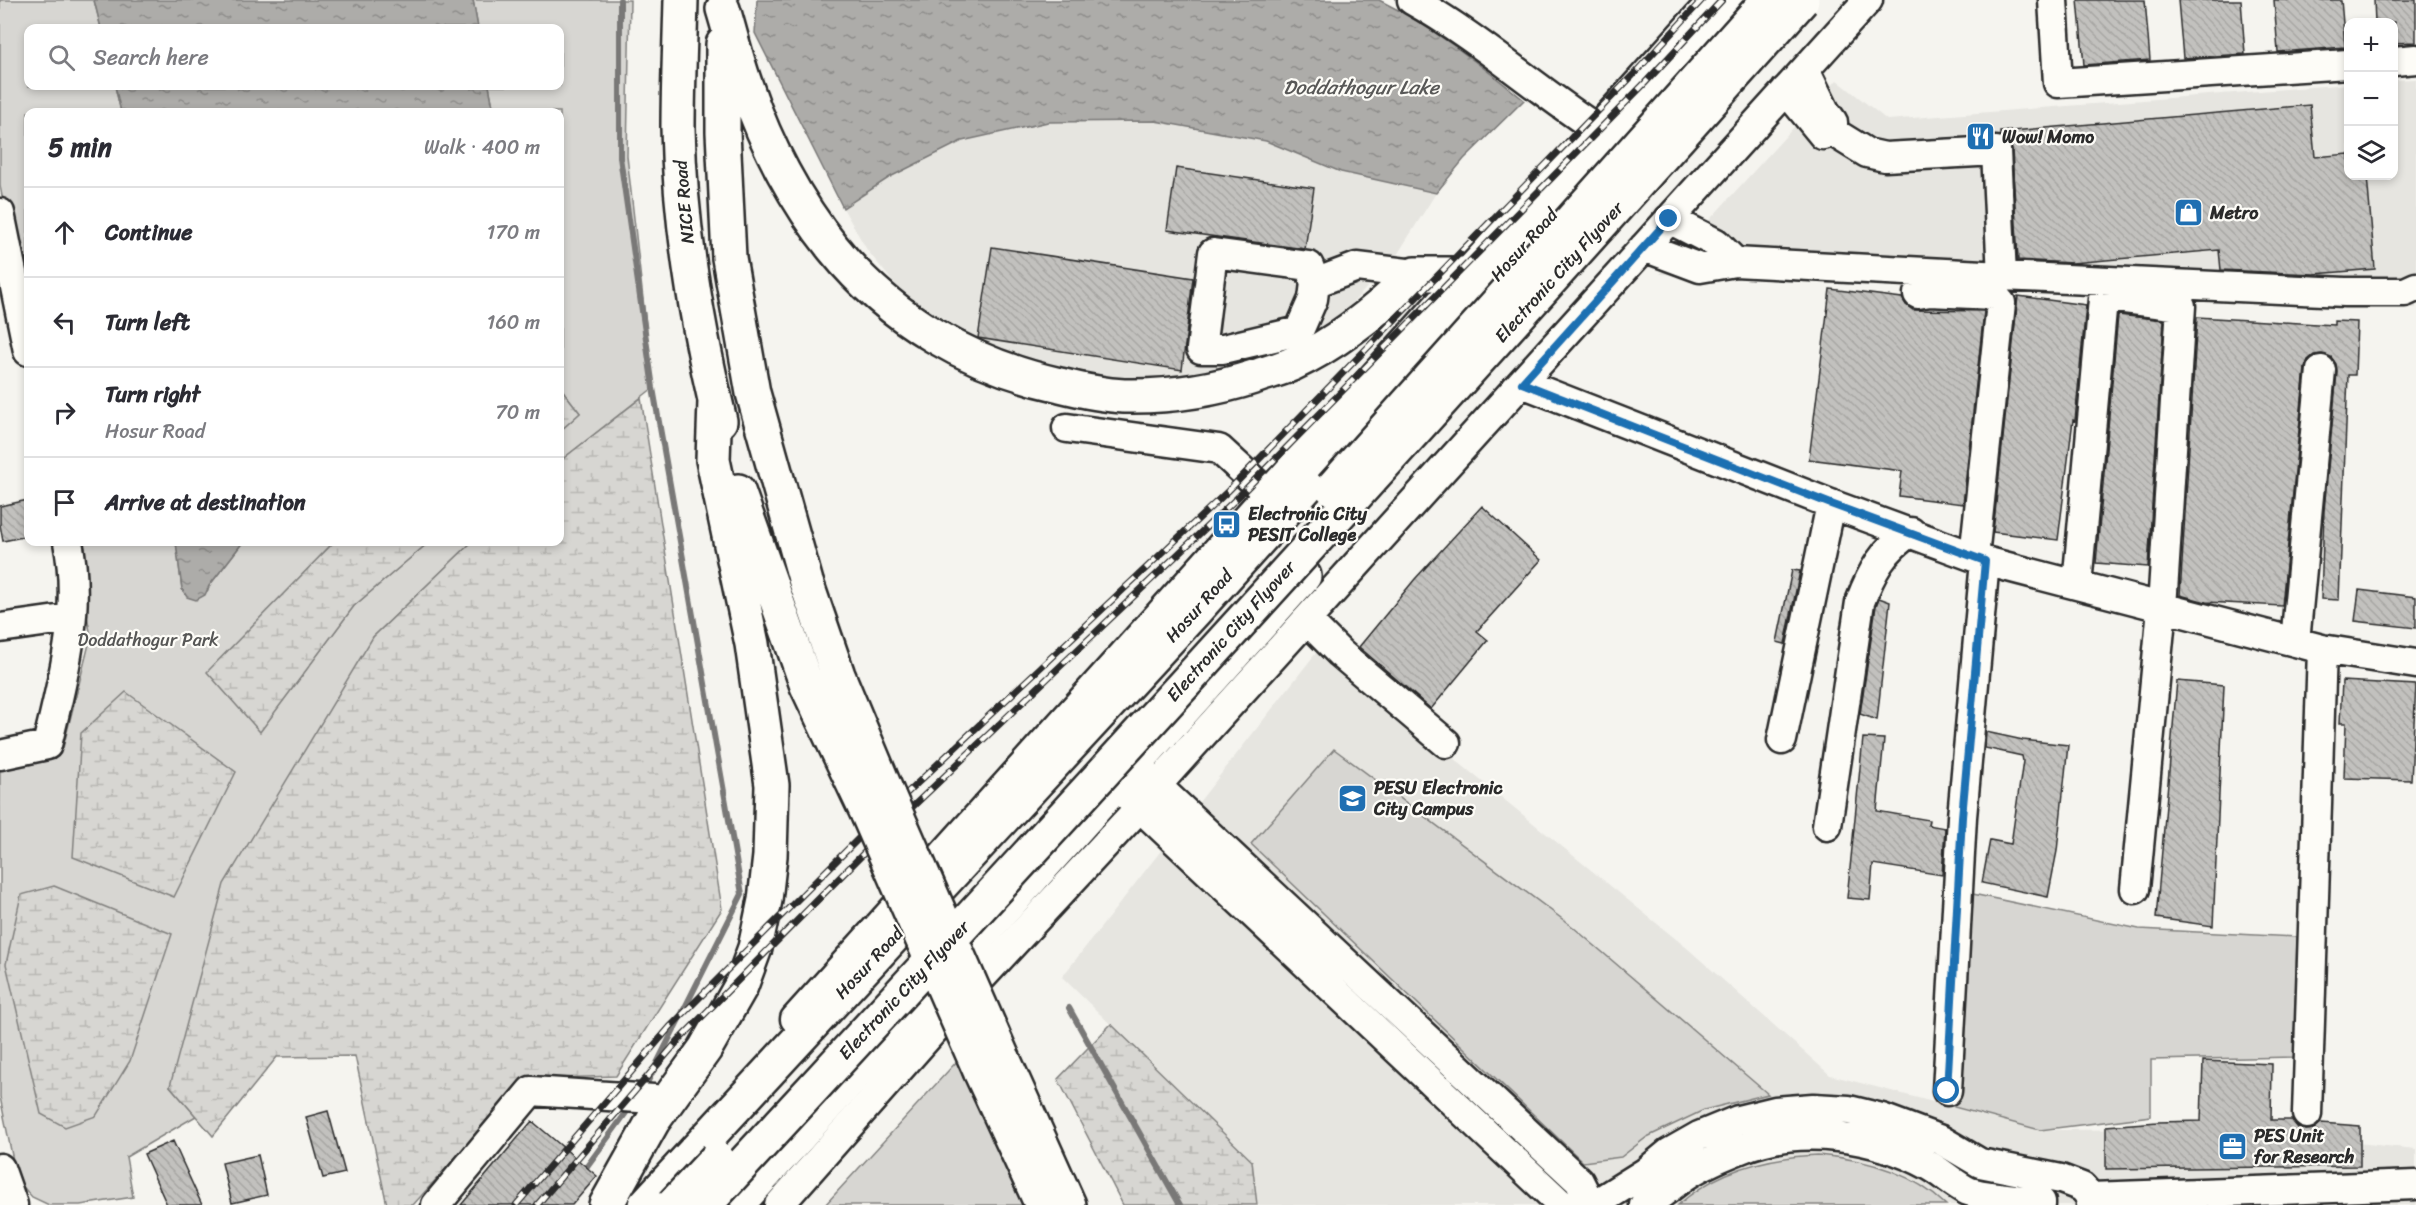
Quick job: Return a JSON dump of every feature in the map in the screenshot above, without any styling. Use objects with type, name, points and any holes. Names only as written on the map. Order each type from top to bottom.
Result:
[{"type":"highway","name":"NICE Road","points":[[681,0],[678,129],[683,200],[693,285],[715,401]]},
{"type":"highway","name":"Hosur Road","points":[[645,1205],[1195,611],[1744,0]]},
{"type":"highway","name":"Electronic City Flyover","points":[[674,1205],[1101,748],[1768,0]]},
{"type":"highway","name":"Electronic City Flyover","points":[[705,1205],[1502,335],[1802,0]]},
{"type":"highway","points":[[738,1205],[1136,778],[1819,0]]},
{"type":"highway","points":[[723,4],[723,132],[729,258],[753,393],[806,582],[838,675],[878,806]]},
{"type":"highway","points":[[723,4],[747,89],[769,140],[789,181],[833,248],[861,281],[901,314],[942,341],[992,366],[1033,379],[1122,396],[1171,394],[1228,386],[1292,364],[1355,327],[1415,274],[1498,273]]},
{"type":"highway","points":[[715,401],[735,482],[807,686],[878,806],[992,1064],[1042,1205]]},
{"type":"highway","points":[[606,1205],[652,1121],[705,1049],[741,986],[755,948],[765,900],[770,856],[772,785],[752,644],[713,460],[715,401]]},
{"type":"highway","points":[[992,1064],[1069,1205]]},
{"type":"street","points":[[1412,0],[1457,28],[1562,106],[1597,129]]},
{"type":"street","points":[[1457,28],[1461,0]]},
{"type":"street","name":"Hosur Road","points":[[628,1205],[1713,0]]},
{"type":"street","points":[[1136,778],[1307,620],[1868,0]]},
{"type":"street","points":[[2053,0],[2058,83],[2344,64]]},
{"type":"street","points":[[2398,61],[2416,59]]},
{"type":"street","points":[[1796,80],[1833,122],[1833,132],[1867,153],[1884,158],[1996,151],[2002,276]]},
{"type":"street","points":[[0,213],[24,331]]},
{"type":"street","points":[[1669,219],[1716,243],[1735,262]]},
{"type":"street","points":[[1644,248],[1700,268],[1735,262],[2345,292],[2405,292],[2416,287]]},
{"type":"street","points":[[1213,253],[1309,266],[1315,283],[1313,299],[1299,331],[1223,349],[1201,349],[1213,253]]},
{"type":"street","points":[[1315,283],[1357,267],[1415,274]]},
{"type":"street","points":[[1918,294],[1930,292],[1994,295],[2001,303],[1962,817],[1947,1091]]},
{"type":"street","points":[[2077,585],[2103,299],[2108,297],[2181,306],[2163,598],[2135,889]]},
{"type":"street","points":[[2295,642],[2321,370]]},
{"type":"street","points":[[1522,383],[1831,504],[1980,559],[2077,585],[2163,598],[2322,649],[2416,664]]},
{"type":"street","points":[[1067,428],[1219,449],[1268,494]]},
{"type":"street","points":[[1782,740],[1831,504]]},
{"type":"street","points":[[1827,826],[1860,602],[1869,578],[1888,549],[1911,532]]},
{"type":"street","points":[[0,755],[47,745],[67,660],[71,618],[72,563],[69,546]]},
{"type":"street","points":[[0,628],[71,618]]},
{"type":"street","points":[[1307,620],[1340,653],[1446,743]]},
{"type":"street","points":[[2307,1114],[2322,649]]},
{"type":"street","points":[[1136,778],[1139,808],[1586,1204]]},
{"type":"street","points":[[1136,778],[1579,1181],[1586,1204]]},
{"type":"street","points":[[779,1205],[955,1006],[1139,808]]},
{"type":"street","points":[[436,1205],[531,1091],[669,1100]]},
{"type":"street","points":[[1586,1204],[1646,1172],[1669,1153],[1699,1136],[1738,1120],[1775,1111],[1813,1108],[1849,1110],[1882,1118],[1941,1140],[1980,1163],[2046,1195]]},
{"type":"street","points":[[1644,1205],[1663,1194],[1685,1176],[1712,1161],[1746,1147],[1780,1139],[1813,1136],[1845,1138],[1874,1145],[1929,1165],[1969,1191],[2046,1195],[2082,1187],[2091,1201],[2416,1185]]},
{"type":"street","points":[[1929,1165],[1941,1140]]},
{"type":"street","points":[[0,1168],[13,1205]]},
{"type":"shaded area","points":[[2416,79],[2416,308],[2339,300],[1660,274],[1837,80],[1887,120],[2344,84],[2344,180],[2398,180],[2398,80]]},
{"type":"shaded area","points":[[1155,121],[1266,141],[1341,172],[1436,193],[1397,255],[1345,311],[1313,336],[1250,368],[1114,385],[980,347],[916,305],[898,288],[867,250],[843,208],[890,177],[962,141],[1048,122]]},
{"type":"shaded area","name":"PESU Electronic City Campus","points":[[1319,649],[1687,948],[1830,1075],[2040,1130],[2220,1129],[2416,1149],[2416,1205],[1257,1205],[1251,1161],[1062,977]]},
{"type":"green space","points":[[0,0],[94,0],[100,24],[24,24],[24,90],[116,90],[120,108],[24,108],[24,307],[0,186]]},
{"type":"green space","points":[[473,0],[630,0],[627,156],[653,388],[564,458],[564,427],[580,413],[564,392],[564,108],[493,108],[490,90],[564,90],[564,24],[477,24]]},
{"type":"green space","points":[[564,392],[580,413],[564,427]]},
{"type":"green space","points":[[641,398],[722,909],[616,1076],[526,1079],[413,1205],[387,1205],[355,1056],[277,1057],[213,1136],[170,1086],[224,884],[373,637],[468,546],[564,546],[564,458]]},
{"type":"green space","name":"Doddathogur Park","points":[[73,546],[177,546],[182,589],[208,591],[209,586],[240,546],[330,546],[208,672],[260,731],[354,606],[424,546],[468,546],[373,637],[170,1086],[196,1116],[126,1157],[133,1197],[80,1205],[49,1205],[32,1197],[17,1180],[0,1097],[0,764],[63,748],[91,636]]},
{"type":"green space","points":[[330,546],[424,546],[354,606],[260,732],[207,672]]},
{"type":"green space","points":[[126,692],[236,772],[174,897],[73,857],[81,733]]},
{"type":"green space","points":[[1334,749],[1573,927],[1768,1094],[1704,1110],[1647,1137],[1621,1157],[1583,1162],[1251,844]]},
{"type":"green space","points":[[54,886],[172,934],[130,1061],[96,1116],[65,1127],[41,1114],[6,964],[21,895]]},
{"type":"green space","points":[[1968,893],[2139,929],[2297,937],[2294,1057],[2151,1060],[2151,1116],[2040,1130],[1954,1107]]},
{"type":"green space","points":[[1111,1024],[1252,1161],[1257,1205],[1123,1205],[1058,1079]]},
{"type":"green space","points":[[959,1059],[1024,1205],[825,1205]]},
{"type":"green space","points":[[1818,1155],[1853,1160],[1886,1169],[1918,1184],[1946,1205],[1678,1205],[1693,1193],[1726,1174],[1762,1162]]},
{"type":"water","points":[[94,0],[473,0],[477,24],[100,24]]},
{"type":"water","name":"Doddathogur Lake","points":[[757,0],[1379,0],[1436,33],[1524,100],[1464,159],[1436,193],[1341,172],[1266,141],[1155,121],[1048,122],[962,141],[890,177],[843,208],[755,33]]},
{"type":"water","points":[[116,90],[490,90],[493,108],[120,108]]},
{"type":"water","points":[[177,546],[240,546],[209,586],[205,595],[196,600],[187,597],[182,589]]},
{"type":"building","points":[[2078,0],[2145,0],[2150,60],[2084,65]]},
{"type":"building","points":[[2178,0],[2241,0],[2245,54],[2183,58]]},
{"type":"building","points":[[2274,0],[2341,0],[2344,47],[2278,52]]},
{"type":"building","points":[[2374,0],[2416,0],[2416,42],[2398,43],[2398,18],[2375,18]]},
{"type":"building","name":"Metro","points":[[2310,105],[2315,157],[2344,154],[2344,180],[2367,180],[2375,269],[2314,274],[2221,270],[2219,250],[2072,263],[2018,260],[2012,150],[2009,142],[2000,136],[2000,132]]},
{"type":"building","points":[[1176,168],[1314,188],[1305,249],[1167,230]]},
{"type":"building","points":[[992,247],[1193,278],[1182,370],[978,338]]},
{"type":"building","points":[[1830,289],[1902,298],[1913,310],[1984,311],[1963,504],[1899,496],[1902,471],[1809,459]]},
{"type":"building","points":[[2018,296],[2086,305],[2075,421],[2073,420],[2058,540],[1993,532]]},
{"type":"building","points":[[2118,315],[2164,320],[2148,567],[2096,563]]},
{"type":"building","points":[[2197,317],[2334,325],[2334,321],[2357,322],[2355,375],[2348,375],[2339,600],[2321,599],[2324,511],[2337,372],[2336,364],[2331,357],[2322,354],[2314,355],[2308,360],[2305,368],[2282,606],[2206,602],[2180,595]]},
{"type":"building","points":[[24,501],[24,537],[3,541],[0,506]]},
{"type":"building","points":[[1482,506],[1541,560],[1477,631],[1488,640],[1431,709],[1359,647],[1415,579]]},
{"type":"building","points":[[1792,570],[1800,571],[1785,644],[1777,642]]},
{"type":"building","points":[[2359,590],[2416,597],[2416,628],[2355,621]]},
{"type":"building","points":[[1879,598],[1890,602],[1877,720],[1860,714]]},
{"type":"building","points":[[2177,681],[2224,685],[2213,926],[2156,918]]},
{"type":"building","points":[[2342,681],[2416,685],[2411,780],[2344,778],[2346,723],[2340,723]]},
{"type":"building","points":[[1986,732],[2023,740],[2068,745],[2057,851],[2048,897],[1982,883],[1990,840],[2011,844],[2023,761],[2022,756],[1985,748]]},
{"type":"building","points":[[1863,738],[1884,739],[1877,811],[1929,820],[1928,825],[1945,828],[1942,875],[1873,864],[1870,900],[1847,898]]},
{"type":"building","name":"PES Unit for Research","points":[[2203,1061],[2272,1064],[2271,1120],[2292,1120],[2298,1128],[2306,1130],[2314,1129],[2321,1123],[2360,1126],[2360,1166],[2106,1169],[2106,1126],[2201,1121]]},
{"type":"building","points":[[328,1111],[345,1173],[323,1178],[306,1117]]},
{"type":"building","points":[[532,1121],[597,1176],[572,1205],[461,1205]]},
{"type":"building","points":[[173,1141],[202,1205],[167,1205],[144,1154]]},
{"type":"building","points":[[258,1155],[267,1195],[232,1203],[222,1163]]},
{"type":"waterway","points":[[620,0],[620,157],[653,388],[742,894],[643,1091]]},
{"type":"waterway","points":[[1069,1008],[1180,1205]]},
{"type":"waterway","points":[[582,1173],[631,1106]]},
{"type":"railway","points":[[516,1205],[670,1027],[858,839],[1228,491],[1633,75],[1702,0]]},
{"type":"railway","points":[[537,1205],[678,1041],[865,852],[1237,498],[1645,83],[1722,0]]},
{"type":"place","name":"Wow! Momo","points":[[1981,137]]},
{"type":"place","name":"Metro","points":[[2189,213]]},
{"type":"place","name":"Electronic City PESIT College","points":[[1227,524]]},
{"type":"place","name":"PESU Electronic City Campus","points":[[1353,798]]},
{"type":"place","name":"PES Unit for Research","points":[[2233,1146]]},
{"type":"route","points":[[1669,219],[1522,383],[1831,504],[1985,561],[1962,817],[1947,1091]]}]
